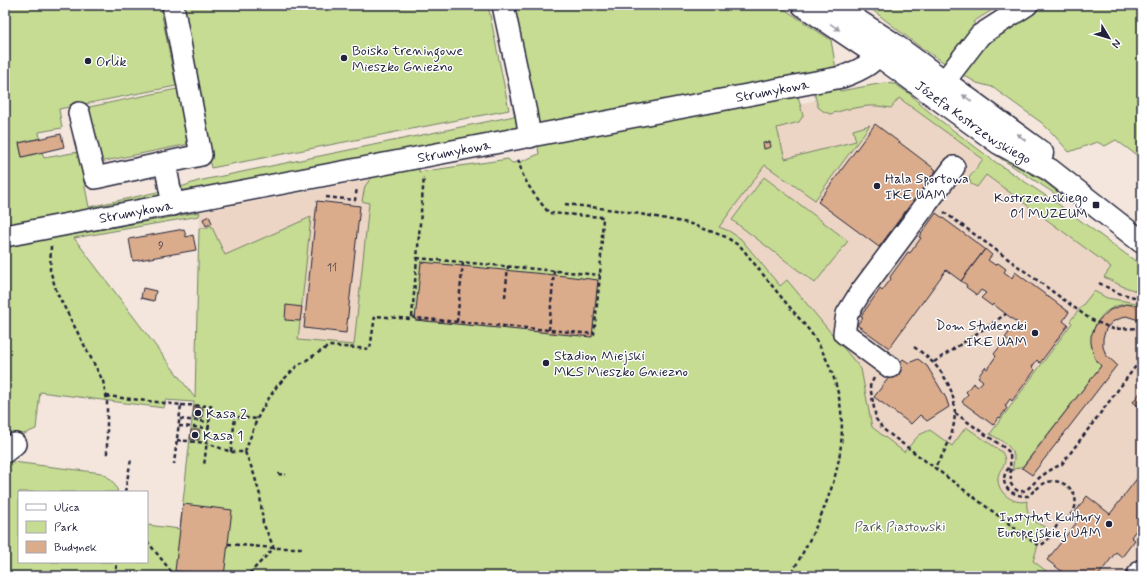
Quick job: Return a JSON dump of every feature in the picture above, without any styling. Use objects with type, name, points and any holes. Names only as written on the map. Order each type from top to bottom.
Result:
[{"type":"main road","name":"Józefa Kostrzewskiego","points":[[803,5],[944,82],[1142,227]]},
{"type":"main road","name":"Józefa Kostrzewskiego","points":[[833,5],[884,49],[999,143],[1050,170],[1142,242]]},
{"type":"street","points":[[79,113],[95,178],[201,155],[173,5]]},
{"type":"street","points":[[503,5],[530,137]]},
{"type":"street","points":[[944,82],[980,36],[1027,5]]},
{"type":"street","name":"Strumykowa","points":[[5,236],[842,77],[860,70],[884,49]]},
{"type":"street","points":[[165,163],[173,204]]},
{"type":"street","points":[[887,365],[844,333],[847,314],[860,293],[954,167]]},
{"type":"street","points":[[1138,576],[1142,570]]},
{"type":"path","points":[[274,548],[263,523],[260,495],[253,471],[245,452],[257,419],[265,404],[277,386],[297,366],[329,346],[370,349],[375,316],[411,319],[412,317],[594,334],[600,275],[603,217],[549,213],[538,199],[522,172],[520,162],[507,141]]},
{"type":"path","points":[[412,317],[426,156]]},
{"type":"path","points":[[929,201],[1090,319],[1112,329],[1142,328]]},
{"type":"path","points":[[565,204],[624,211],[688,223],[726,237],[741,247],[817,341],[831,369],[840,401],[843,435],[832,490],[821,517],[790,576]]},
{"type":"path","points":[[52,228],[50,270],[57,293],[102,381],[107,400],[107,456]]},
{"type":"path","points":[[417,258],[600,275]]},
{"type":"path","points":[[457,322],[463,262]]},
{"type":"path","points":[[505,297],[508,266]]},
{"type":"path","points":[[549,330],[554,270]]},
{"type":"path","points":[[1099,283],[1118,293],[1142,299]]},
{"type":"path","points":[[934,362],[1006,314]]},
{"type":"path","points":[[914,347],[934,362],[944,375],[954,402],[955,413],[953,428],[948,446],[934,468]]},
{"type":"path","points":[[955,413],[1006,448],[1010,453],[1011,484],[1017,490],[1026,490],[1042,475],[1062,464],[1142,358]]},
{"type":"path","points":[[887,365],[870,386],[876,419],[883,429],[1036,544],[1041,546],[1045,543],[1060,522],[1067,518],[1071,513],[1075,507],[1075,498],[1068,486],[1063,483],[1052,481],[1041,485],[1028,496],[1016,495],[1010,492],[1004,481],[1005,474],[1010,466]]},
{"type":"path","points":[[106,396],[181,405],[211,406],[204,466]]},
{"type":"path","points":[[174,464],[181,405]]},
{"type":"path","points":[[210,414],[257,419]]},
{"type":"path","points":[[230,452],[235,417]]},
{"type":"path","points":[[180,419],[209,422]]},
{"type":"path","points":[[179,426],[208,428]]},
{"type":"path","points":[[177,440],[207,443],[230,452],[245,452]]},
{"type":"path","points":[[125,491],[131,459]]},
{"type":"path","points":[[278,474],[286,475]]},
{"type":"path","points":[[148,542],[174,575]]},
{"type":"path","points":[[228,544],[274,548],[304,548]]},
{"type":"path","points":[[247,576],[274,548]]},
{"type":"path","points":[[116,576],[117,563]]},
{"type":"shaded area","points":[[887,85],[1142,273],[1142,562],[1132,576],[1053,576],[869,440],[787,280],[780,286],[741,239],[729,231],[695,218],[620,142]]},
{"type":"shaded area","points":[[389,176],[354,345],[293,340],[195,398],[200,212]]},
{"type":"green space","points":[[5,5],[160,5],[176,86],[59,109],[62,128],[39,132],[40,138],[19,143],[22,157],[42,152],[44,158],[78,152],[89,207],[162,191],[159,197],[5,231]]},
{"type":"green space","name":"Boisko treningowe Mieszko Gniezno","points":[[180,5],[488,5],[509,110],[211,168]]},
{"type":"green space","points":[[513,5],[778,5],[831,40],[836,69],[186,193],[178,188],[198,181],[534,112]]},
{"type":"green space","points":[[866,5],[1000,5],[973,22],[979,30],[951,67],[920,47]]},
{"type":"green space","points":[[1036,5],[1142,5],[1142,159],[1116,140],[1105,146],[1097,142],[1069,152],[1042,123],[992,87],[977,83],[958,72],[985,38]]},
{"type":"green space","points":[[838,83],[840,91],[884,83],[895,84],[910,94],[937,118],[994,161],[1058,204],[1142,266],[1142,293],[1122,286],[1104,277],[1111,267],[986,175],[977,187],[971,184],[969,178],[983,159],[899,98],[891,108],[868,106],[830,114],[823,111],[818,107],[813,88]]},
{"type":"green space","points":[[177,89],[189,144],[100,162],[89,107]]},
{"type":"green space","name":"Stadion Miejski MKS Mieszko Gniezno","points":[[797,92],[803,116],[799,122],[777,128],[785,159],[856,141],[853,130],[870,125],[815,200],[765,165],[719,227],[729,231],[741,239],[780,286],[787,280],[861,369],[872,427],[904,452],[919,435],[930,430],[952,446],[966,427],[1002,452],[1005,463],[998,478],[1000,488],[1007,497],[1022,502],[1027,501],[1029,515],[1039,524],[1048,528],[1039,542],[1033,561],[1053,576],[5,576],[5,461],[102,473],[112,481],[118,491],[18,491],[18,563],[148,563],[148,525],[180,529],[194,402],[165,400],[164,408],[40,392],[36,429],[24,434],[5,432],[5,245],[200,212],[199,216],[74,238],[195,398],[199,228],[206,228],[211,225],[225,255],[311,217],[298,340],[354,345],[369,203],[362,201],[365,186],[375,173],[419,163],[419,172],[508,159],[512,163],[520,162],[539,154],[537,140]]},
{"type":"green space","points":[[927,101],[1041,179],[1064,197],[1063,199],[1000,158]]},
{"type":"green space","points":[[764,177],[848,241],[815,283],[732,220]]},
{"type":"green space","points":[[1094,291],[1107,298],[1142,304],[1142,307],[1127,304],[1116,306],[1107,311],[1100,319],[1094,328],[1092,348],[1095,357],[1101,366],[1023,466],[1014,469],[1012,472],[1014,458],[1013,452],[1004,443],[990,434],[1072,323],[1070,321]]},
{"type":"building","name":"Hala Sportowa IKE UAM","points":[[875,124],[936,170],[879,247],[818,202]]},
{"type":"building","points":[[61,134],[64,147],[22,157],[19,143]]},
{"type":"building","points":[[770,142],[771,147],[764,149],[763,143]]},
{"type":"building","points":[[317,201],[360,206],[346,333],[304,328]]},
{"type":"building","name":"Dom Studencki IKE UAM","points":[[936,213],[985,249],[961,281],[946,270],[889,348],[857,325],[863,317],[861,316],[880,289],[882,291],[908,252],[910,253],[921,238],[919,237]]},
{"type":"building","points":[[209,216],[212,223],[206,226],[203,219]]},
{"type":"building","points":[[184,229],[186,237],[193,235],[196,250],[133,261],[129,239]]},
{"type":"building","name":"Dom Studencki IKE UAM","points":[[985,249],[992,255],[988,260],[995,265],[998,263],[1006,269],[1004,272],[1012,278],[1015,272],[1069,312],[1063,321],[1068,325],[1040,363],[1037,360],[1032,367],[1035,370],[1012,401],[1010,399],[1005,406],[1007,408],[993,425],[962,402],[968,394],[966,392],[973,383],[978,387],[983,381],[978,377],[985,367],[987,369],[996,356],[994,354],[1002,344],[1006,347],[1010,342],[1005,338],[1013,327],[1015,329],[1019,324],[993,304],[992,306],[981,298],[986,293],[981,290],[977,295],[966,287],[967,285],[961,281]]},
{"type":"building","points":[[421,262],[598,280],[592,337],[415,320]]},
{"type":"building","points":[[143,288],[156,291],[154,301],[141,298]]},
{"type":"building","points":[[1126,304],[1142,307],[1142,321],[1126,316],[1112,322],[1106,329],[1103,338],[1103,347],[1106,355],[1117,365],[1032,475],[1022,468],[1101,366],[1094,357],[1091,343],[1091,336],[1097,322],[1110,310]]},
{"type":"building","points":[[286,305],[302,307],[300,321],[285,320]]},
{"type":"building","points":[[903,359],[909,363],[918,359],[927,366],[946,398],[949,407],[927,421],[920,415],[911,424],[874,397]]},
{"type":"building","points":[[1142,390],[1142,409],[1133,402]]},
{"type":"building","name":"Kasa 2","points":[[194,407],[203,408],[202,419],[193,418]]},
{"type":"building","name":"Kasa 1","points":[[191,430],[200,430],[199,440],[190,439]]},
{"type":"building","name":"Instytut Kultury Europejskiej UAM","points":[[1142,472],[1142,525],[1141,527],[1139,526],[1131,537],[1135,540],[1122,557],[1116,552],[1098,576],[1068,576],[1047,560],[1077,522],[1071,518],[1087,496],[1110,514]]},
{"type":"building","points":[[183,504],[232,510],[224,576],[175,571]]},
{"type":"place","name":"Boisko treningowe Mieszko Gniezno","points":[[344,58]]},
{"type":"place","name":"Orlik","points":[[88,61]]},
{"type":"place","name":"Hala Sportowa IKE UAM","points":[[877,186]]},
{"type":"place","name":"Kostrzewskiego 01 MUZEUM","points":[[1096,205]]},
{"type":"place","name":"Dom Studencki IKE UAM","points":[[1035,333]]},
{"type":"place","name":"Stadion Miejski MKS Mieszko Gniezno","points":[[546,363]]},
{"type":"place","name":"Kasa 2","points":[[198,413]]},
{"type":"place","name":"Kasa 1","points":[[195,435]]},
{"type":"place","name":"Instytut Kultury Europejskiej UAM","points":[[1109,524]]},
{"type":"park label","name":"Park Piastowski","points":[[900,526]]}]
